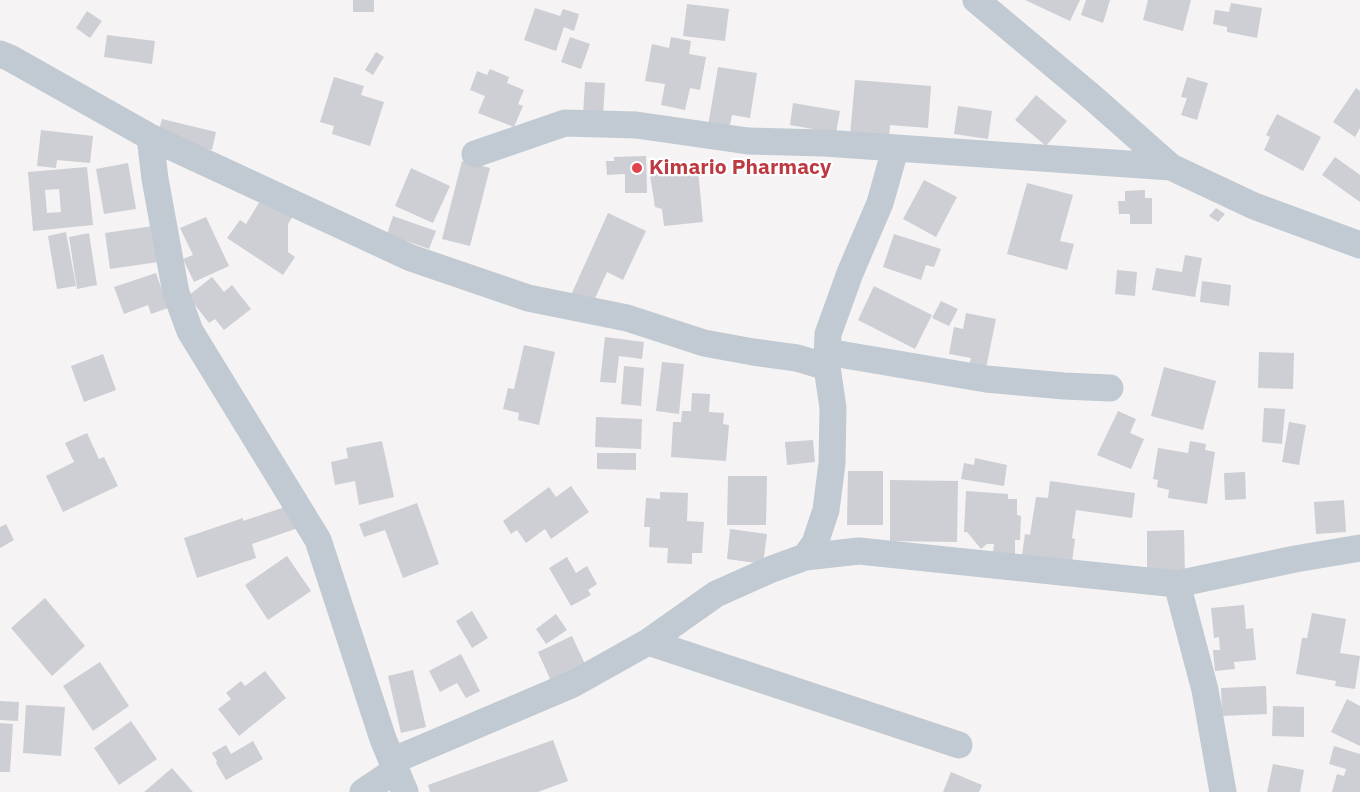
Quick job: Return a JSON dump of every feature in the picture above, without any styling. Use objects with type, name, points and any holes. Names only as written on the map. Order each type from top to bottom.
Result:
[{"type":"street","points":[[976,0],[1171,167],[1254,206],[1360,245]]},
{"type":"street","points":[[0,54],[150,137],[411,258],[528,298],[627,318],[704,343],[753,352],[986,379],[1064,386],[1110,387]]},
{"type":"street","points":[[475,154],[565,123],[636,125],[748,141],[824,143],[895,150],[1171,167]]},
{"type":"street","points":[[150,137],[155,179],[176,293],[190,331],[318,540],[383,739],[398,774]]},
{"type":"street","points":[[805,557],[815,543],[826,510],[832,463],[833,408],[827,359],[828,334],[850,273],[880,204],[895,150]]},
{"type":"street","points":[[363,792],[573,684],[648,642],[716,594],[772,568],[805,557],[859,551],[1177,584],[1360,548]]},
{"type":"street","points":[[1177,584],[1205,690],[1223,792]]},
{"type":"street","points":[[648,642],[959,745]]},
{"type":"building","points":[[353,0],[374,0],[374,12],[353,12]]},
{"type":"building","points":[[1025,0],[1080,0],[1070,21]]},
{"type":"building","points":[[1086,0],[1110,0],[1103,23],[1081,15]]},
{"type":"building","points":[[1148,0],[1191,0],[1183,31],[1143,20]]},
{"type":"building","points":[[1231,3],[1262,8],[1257,38],[1227,32],[1227,27],[1213,24],[1215,10],[1229,12]]},
{"type":"building","points":[[687,4],[729,9],[725,41],[683,36]]},
{"type":"building","points":[[535,8],[560,16],[563,9],[579,14],[574,31],[564,27],[556,51],[524,40]]},
{"type":"building","points":[[87,11],[102,21],[90,38],[76,28]]},
{"type":"building","points":[[107,35],[155,41],[152,64],[104,57]]},
{"type":"building","points":[[570,37],[590,44],[581,69],[561,62]]},
{"type":"building","points":[[671,37],[691,41],[689,54],[706,57],[700,90],[690,88],[685,110],[661,105],[665,84],[645,81],[652,44],[669,48]]},
{"type":"building","points":[[376,52],[384,57],[373,75],[365,70]]},
{"type":"building","points":[[718,67],[757,73],[750,118],[732,115],[729,130],[708,126]]},
{"type":"building","points":[[490,69],[509,77],[507,83],[524,90],[518,104],[523,106],[514,127],[478,113],[485,96],[470,90],[477,71],[487,75]]},
{"type":"building","points":[[334,77],[364,86],[361,95],[384,102],[370,146],[332,134],[334,126],[320,122]]},
{"type":"building","points":[[1187,77],[1208,83],[1197,120],[1181,115],[1187,98],[1181,97]]},
{"type":"building","points":[[855,80],[931,86],[928,128],[890,125],[889,138],[850,135]]},
{"type":"building","points":[[585,82],[605,83],[603,117],[583,115]]},
{"type":"building","points":[[1356,88],[1360,91],[1360,128],[1355,137],[1333,122]]},
{"type":"building","points":[[1036,95],[1067,121],[1046,146],[1015,120]]},
{"type":"building","points":[[793,103],[840,111],[836,133],[790,125]]},
{"type":"building","points":[[958,106],[992,111],[988,139],[954,134]]},
{"type":"building","points":[[1277,114],[1321,137],[1303,171],[1264,150],[1270,137],[1266,135]]},
{"type":"building","points":[[162,119],[216,132],[212,150],[157,137]]},
{"type":"building","points":[[41,130],[93,136],[90,163],[57,160],[56,168],[37,166]]},
{"type":"building","points":[[646,156],[647,193],[625,193],[625,174],[607,175],[606,161],[614,161],[614,157]]},
{"type":"building","points":[[1335,157],[1360,175],[1360,202],[1322,175]]},
{"type":"building","points":[[462,161],[490,168],[470,246],[442,239]]},
{"type":"building","points":[[128,163],[136,209],[104,214],[96,169]]},
{"type":"building","points":[[87,167],[93,225],[33,231],[28,172]],"holes":[[[59,189],[61,212],[47,213],[45,190]]]},
{"type":"building","points":[[411,168],[450,186],[433,223],[395,206]]},
{"type":"building","points":[[698,170],[703,222],[664,226],[662,209],[655,207],[650,175]]},
{"type":"building","points":[[924,180],[957,197],[936,237],[903,219]]},
{"type":"building","points":[[1027,183],[1073,195],[1060,241],[1074,244],[1067,270],[1007,254]]},
{"type":"building","points":[[1145,190],[1145,198],[1152,198],[1152,224],[1130,224],[1130,214],[1119,214],[1118,201],[1125,201],[1125,191]]},
{"type":"building","points":[[263,196],[293,216],[288,224],[288,252],[295,257],[283,275],[227,238],[240,220],[246,224]]},
{"type":"building","points":[[1216,208],[1225,214],[1218,222],[1209,216]]},
{"type":"building","points":[[608,213],[646,231],[623,280],[607,272],[592,305],[571,295]]},
{"type":"building","points":[[393,216],[436,231],[429,249],[387,234]]},
{"type":"building","points":[[206,217],[229,266],[194,282],[183,259],[193,255],[180,228]]},
{"type":"building","points":[[160,225],[165,261],[110,269],[105,233]]},
{"type":"building","points":[[66,232],[76,286],[57,289],[48,236]]},
{"type":"building","points":[[89,233],[97,285],[77,289],[69,237]]},
{"type":"building","points":[[894,234],[941,249],[934,267],[926,265],[921,280],[883,267]]},
{"type":"building","points":[[1185,255],[1202,258],[1195,297],[1152,290],[1156,268],[1182,272]]},
{"type":"building","points":[[1117,270],[1137,272],[1135,296],[1115,294]]},
{"type":"building","points":[[156,273],[168,308],[151,314],[148,305],[124,314],[114,287]]},
{"type":"building","points":[[212,277],[224,292],[232,285],[251,309],[224,330],[215,319],[209,323],[188,296]]},
{"type":"building","points":[[1202,281],[1231,285],[1229,306],[1200,302]]},
{"type":"building","points":[[874,286],[932,315],[915,349],[858,320]]},
{"type":"building","points":[[941,301],[958,309],[949,326],[932,318]]},
{"type":"building","points":[[966,313],[996,319],[986,368],[969,364],[971,358],[949,354],[954,327],[963,329]]},
{"type":"building","points":[[605,337],[644,342],[642,359],[619,356],[616,383],[600,382]]},
{"type":"building","points":[[524,345],[555,352],[539,425],[518,420],[519,413],[503,409],[508,388],[514,389]]},
{"type":"building","points":[[1259,352],[1294,353],[1293,389],[1258,388]]},
{"type":"building","points":[[103,354],[116,390],[84,402],[71,366]]},
{"type":"building","points":[[662,362],[684,364],[679,414],[656,411]]},
{"type":"building","points":[[624,366],[644,368],[641,406],[621,404]]},
{"type":"building","points":[[1164,367],[1216,381],[1203,430],[1151,416]]},
{"type":"building","points":[[692,393],[710,394],[709,412],[724,413],[723,424],[729,425],[726,461],[671,457],[673,422],[681,422],[682,411],[691,411]]},
{"type":"building","points":[[1264,408],[1285,409],[1282,444],[1262,442]]},
{"type":"building","points":[[1118,411],[1136,419],[1130,433],[1144,439],[1131,469],[1097,455]]},
{"type":"building","points":[[596,417],[642,419],[641,449],[595,447]]},
{"type":"building","points":[[1289,422],[1306,425],[1299,465],[1282,462]]},
{"type":"building","points":[[87,433],[99,459],[104,457],[118,486],[63,512],[46,476],[74,462],[65,443]]},
{"type":"building","points":[[813,440],[815,462],[787,465],[785,442]]},
{"type":"building","points":[[382,441],[394,497],[359,505],[355,481],[335,485],[331,462],[348,458],[346,448]]},
{"type":"building","points":[[1190,441],[1206,444],[1205,450],[1215,452],[1207,504],[1168,498],[1169,490],[1157,487],[1158,480],[1153,479],[1158,448],[1188,453]]},
{"type":"building","points":[[597,453],[636,453],[636,470],[597,469]]},
{"type":"building","points":[[975,458],[1007,465],[1004,486],[961,479],[964,463],[974,465]]},
{"type":"building","points":[[848,471],[883,471],[883,525],[847,525]]},
{"type":"building","points":[[1245,472],[1246,499],[1225,500],[1224,473]]},
{"type":"building","points":[[728,476],[767,476],[766,525],[727,525]]},
{"type":"building","points":[[890,480],[958,481],[957,542],[890,541]]},
{"type":"building","points":[[1050,481],[1135,493],[1132,518],[1076,510],[1072,538],[1075,539],[1072,562],[1022,555],[1025,534],[1030,535],[1036,497],[1048,498]]},
{"type":"building","points":[[571,486],[589,512],[551,539],[545,529],[526,543],[517,530],[511,534],[503,521],[549,487],[556,497]]},
{"type":"building","points":[[966,491],[1008,494],[1008,499],[1017,499],[1017,515],[1021,516],[1020,540],[1015,540],[1015,554],[993,553],[994,544],[987,544],[981,549],[967,532],[964,532]]},
{"type":"building","points":[[660,492],[688,493],[687,521],[704,522],[702,553],[692,553],[692,564],[667,563],[668,548],[649,547],[650,527],[644,527],[646,498],[660,499]]},
{"type":"building","points":[[1344,500],[1346,532],[1316,534],[1314,502]]},
{"type":"building","points":[[417,503],[439,564],[403,578],[385,530],[364,537],[359,524]]},
{"type":"building","points":[[291,505],[298,528],[252,544],[256,558],[197,578],[184,538]]},
{"type":"building","points":[[6,524],[14,540],[0,548],[0,527]]},
{"type":"building","points":[[730,529],[767,534],[763,564],[727,559]]},
{"type":"building","points":[[1184,530],[1185,576],[1147,577],[1147,531]]},
{"type":"building","points":[[287,556],[311,591],[268,620],[245,585]]},
{"type":"building","points":[[567,557],[576,573],[587,566],[597,584],[588,590],[591,595],[571,606],[549,568]]},
{"type":"building","points":[[45,598],[85,646],[52,676],[11,628]]},
{"type":"building","points":[[1244,605],[1246,629],[1253,628],[1256,660],[1234,662],[1235,669],[1215,671],[1213,650],[1220,650],[1219,637],[1214,638],[1211,608]]},
{"type":"building","points":[[472,611],[488,638],[472,648],[456,621]]},
{"type":"building","points":[[1312,613],[1346,619],[1340,653],[1360,656],[1355,689],[1335,686],[1336,681],[1296,674],[1302,638],[1307,638]]},
{"type":"building","points":[[556,614],[567,630],[546,644],[536,629]]},
{"type":"building","points":[[572,636],[585,664],[551,681],[538,652]]},
{"type":"building","points":[[461,654],[480,691],[466,698],[457,683],[440,692],[429,671]]},
{"type":"building","points":[[100,662],[129,706],[93,731],[63,686]]},
{"type":"building","points":[[413,670],[426,727],[401,733],[388,676]]},
{"type":"building","points":[[265,671],[286,698],[239,736],[218,709],[231,699],[226,693],[241,681],[245,686]]},
{"type":"building","points":[[1266,686],[1267,714],[1222,716],[1221,688]]},
{"type":"building","points":[[1347,699],[1360,706],[1360,746],[1331,732]]},
{"type":"building","points":[[0,701],[19,702],[18,721],[0,720]]},
{"type":"building","points":[[26,705],[65,707],[61,756],[23,753]]},
{"type":"building","points":[[1273,706],[1304,707],[1304,737],[1272,736]]},
{"type":"building","points":[[131,721],[157,759],[119,785],[94,748]]},
{"type":"building","points":[[0,723],[13,724],[10,772],[0,772]]},
{"type":"building","points":[[553,740],[568,781],[538,792],[430,792],[428,785]]},
{"type":"building","points":[[253,741],[263,759],[226,780],[212,753],[226,745],[231,754]]},
{"type":"building","points":[[1334,746],[1360,754],[1360,792],[1332,792],[1337,774],[1344,776],[1346,769],[1329,764]]},
{"type":"building","points":[[1273,764],[1304,770],[1300,792],[1267,792]]},
{"type":"building","points":[[172,768],[193,792],[144,792]]},
{"type":"building","points":[[951,772],[982,785],[979,792],[943,792]]},
{"type":"place","name":"Kimario Pharmacy","points":[[637,168]]}]
